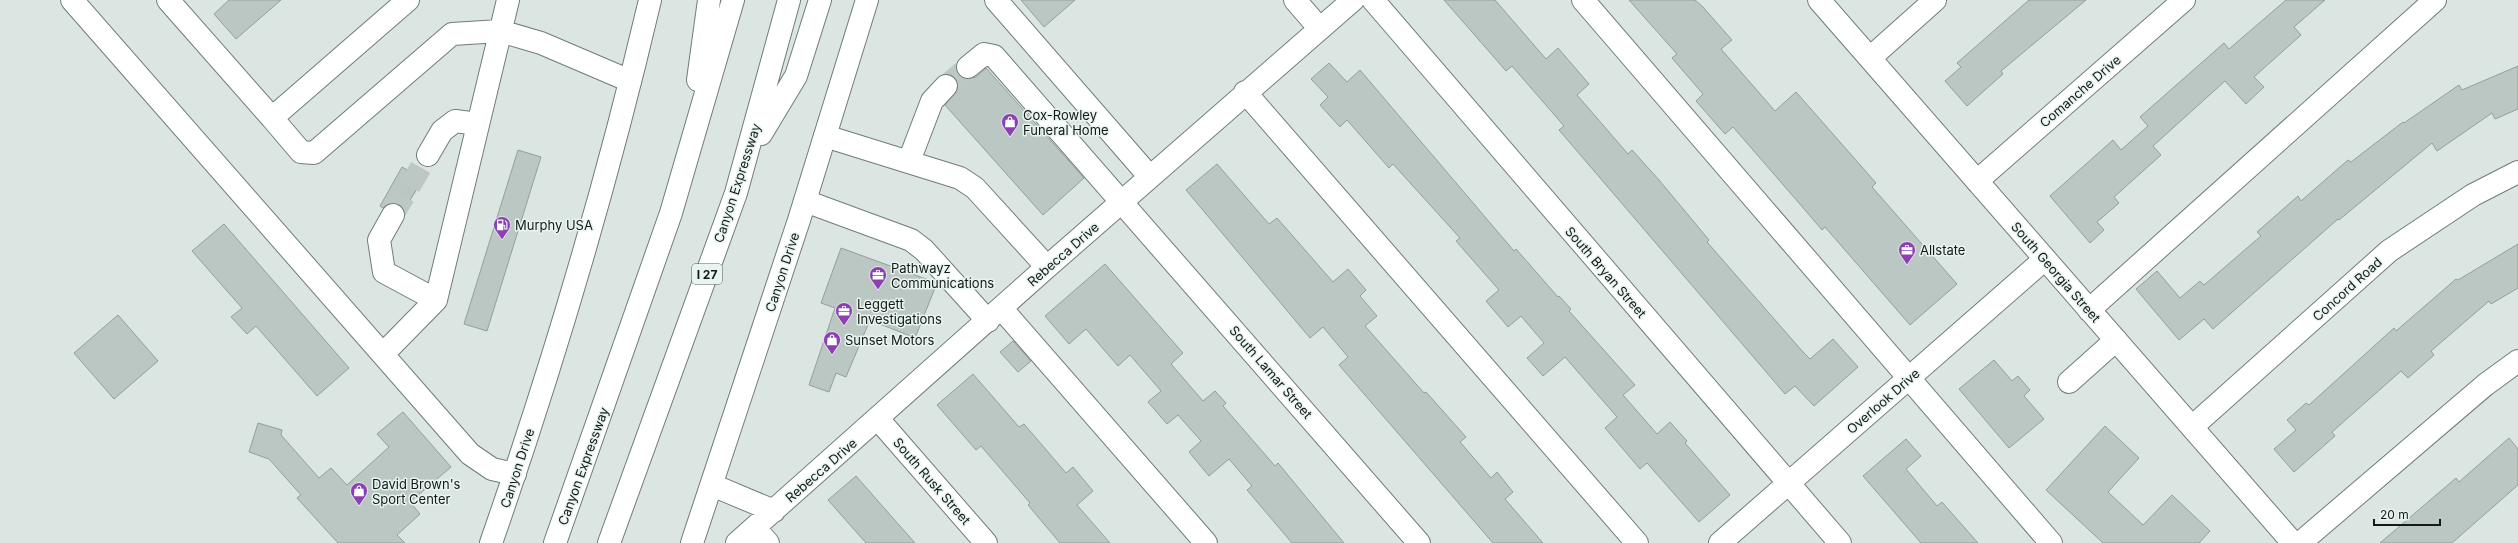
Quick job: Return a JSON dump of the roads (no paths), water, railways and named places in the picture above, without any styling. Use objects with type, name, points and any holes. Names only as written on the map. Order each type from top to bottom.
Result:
[{"type":"main road","points":[[72,0],[470,454],[492,469],[515,474]]},
{"type":"main road","points":[[168,0],[301,152],[314,154],[452,34],[500,31],[542,43],[630,82]]},
{"type":"main road","points":[[272,118],[408,0]]},
{"type":"main road","points":[[383,354],[436,300],[508,0]]},
{"type":"main road","name":"Canyon Drive","points":[[491,543],[515,474],[578,273],[630,82],[650,0]]},
{"type":"main road","points":[[688,153],[709,0]]},
{"type":"main road","name":"Canyon Expressway","points":[[555,543],[665,228],[733,0]]},
{"type":"main road","name":"Canyon Expressway","points":[[609,543],[748,153],[789,0]]},
{"type":"main road","points":[[748,153],[796,76],[820,0]]},
{"type":"main road","name":"Canyon Drive","points":[[692,543],[805,201],[867,0]]},
{"type":"main road","points":[[996,0],[1150,177]]},
{"type":"main road","points":[[1295,0],[1320,28]]},
{"type":"main road","name":"Rebecca Drive","points":[[737,543],[762,535],[774,511],[1047,266],[1122,202],[1245,92],[1353,0]]},
{"type":"main road","name":"South Bryan Street","points":[[1373,0],[1840,543]]},
{"type":"main road","points":[[1583,0],[1908,379],[2051,543]]},
{"type":"main road","name":"South Georgia Street","points":[[1819,0],[2293,543]]},
{"type":"main road","points":[[1870,58],[1935,0]]},
{"type":"main road","name":"Comanche Drive","points":[[1977,181],[2184,0]]},
{"type":"main road","points":[[2089,310],[2435,0]]},
{"type":"main road","name":"South Lamar Street","points":[[968,67],[984,54],[994,56],[1419,543]]},
{"type":"main road","points":[[909,161],[932,101],[946,86]]},
{"type":"main road","points":[[1245,92],[1637,543]]},
{"type":"main road","points":[[428,155],[442,131],[455,121],[478,124]]},
{"type":"main road","points":[[825,136],[960,178],[975,188],[1047,266]]},
{"type":"main road","name":"Concord Road","points":[[2192,427],[2389,251],[2473,195],[2518,172]]},
{"type":"main road","points":[[805,201],[911,240],[924,250],[995,314],[1206,543]]},
{"type":"main road","points":[[393,215],[379,240],[384,272],[436,300]]},
{"type":"main road","name":"Overlook Drive","points":[[1720,543],[2045,259]]},
{"type":"main road","points":[[2069,382],[2116,340]]},
{"type":"main road","points":[[2300,543],[2485,385],[2518,361]]},
{"type":"main road","name":"South Rusk Street","points":[[878,419],[986,543]]},
{"type":"main road","name":"Rebecca Drive","points":[[712,485],[774,511]]},
{"type":"tunnel","points":[[946,86],[968,67]]},
{"type":"tunnel","points":[[393,215],[428,155]]},
{"type":"place","name":"Cox-Rowley Funeral Home","points":[[1010,137]]},
{"type":"place","name":"Murphy USA","points":[[502,240]]},
{"type":"place","name":"Allstate","points":[[1907,265]]},
{"type":"place","name":"Pathwayz Communications","points":[[878,290]]},
{"type":"place","name":"Leggett Investigations","points":[[844,326]]},
{"type":"place","name":"Sunset Motors","points":[[832,355]]},
{"type":"place","name":"David Brown's Sport Center","points":[[359,506]]}]
